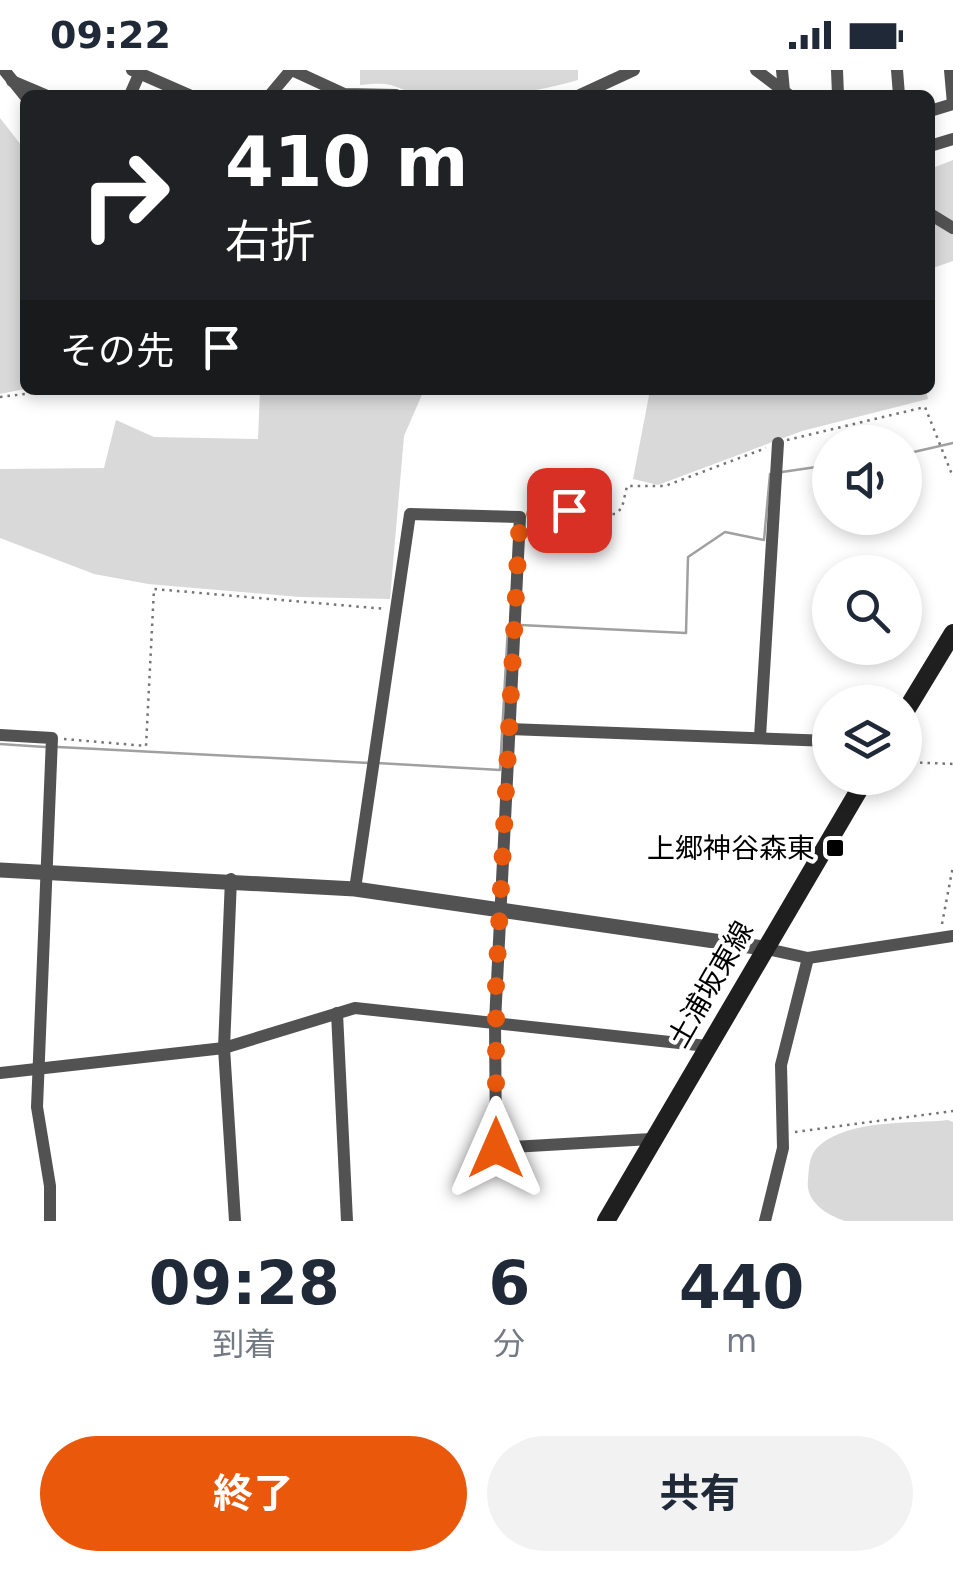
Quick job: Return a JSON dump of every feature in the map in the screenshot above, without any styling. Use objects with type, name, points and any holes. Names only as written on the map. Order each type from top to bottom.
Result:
[{"type":"main road","points":[[921,685],[953,633]]},
{"type":"main road","name":"土浦坂東線","points":[[606,1221],[651,1138],[856,795]]},
{"type":"street","points":[[274,90],[291,70],[335,90]]},
{"type":"street","points":[[591,90],[634,70]]},
{"type":"street","points":[[756,70],[782,90]]},
{"type":"street","points":[[935,109],[953,104],[950,70]]},
{"type":"street","points":[[138,71],[178,90]]},
{"type":"street","points":[[8,75],[36,90]]},
{"type":"street","points":[[760,737],[778,443]]},
{"type":"street","points":[[355,889],[410,514],[520,516],[499,910],[496,1148],[651,1138]]},
{"type":"street","points":[[509,729],[812,739]]},
{"type":"street","points":[[0,736],[52,738],[37,1107],[50,1186],[50,1221]]},
{"type":"street","points":[[0,870],[231,879],[355,889],[763,948],[808,958],[946,937]]},
{"type":"street","points":[[231,879],[224,1048],[235,1221]]},
{"type":"street","points":[[765,1221],[784,1132],[782,1064],[808,958]]},
{"type":"street","points":[[0,1073],[224,1048],[355,1008],[707,1046]]},
{"type":"street","points":[[338,1013],[347,1221]]},
{"type":"path","points":[[520,516],[569,510],[615,514],[622,508],[628,486],[666,486],[802,433],[925,407],[953,477]]},
{"type":"path","points":[[52,738],[146,746],[154,589],[394,610]]},
{"type":"path","points":[[922,763],[953,764]]},
{"type":"path","points":[[946,937],[953,866]]},
{"type":"path","points":[[784,1132],[953,1111]]},
{"type":"shaded area","points":[[360,70],[578,70],[578,80],[535,90],[406,90],[387,84],[360,85]]},
{"type":"shaded area","points":[[0,118],[20,144],[20,390],[0,394]]},
{"type":"shaded area","points":[[953,160],[953,261],[935,267],[935,167]]},
{"type":"shaded area","points":[[260,395],[422,395],[404,436],[390,599],[300,597],[148,584],[94,574],[0,538],[0,469],[104,468],[116,420],[154,437],[258,439]]},
{"type":"shaded area","points":[[649,395],[927,395],[928,399],[812,425],[812,428],[658,485],[633,479]]},
{"type":"shaded area","points":[[953,1122],[953,1221],[845,1221],[825,1211],[810,1195],[812,1157],[820,1145],[833,1137],[864,1127]]},
{"type":"waterway","points":[[922,450],[953,443]]},
{"type":"waterway","points":[[782,472],[812,468]]},
{"type":"waterway","points":[[520,625],[686,633],[688,557],[725,532],[764,540],[770,474]]},
{"type":"waterway","points":[[377,763],[500,770],[508,626]]},
{"type":"waterway","points":[[0,744],[45,747]]},
{"type":"waterway","points":[[58,747],[369,763]]},
{"type":"place","name":"上郷神谷森東","points":[[835,848]]},
{"type":"route","points":[[496,1148],[496,985],[520,516],[569,510]]}]
